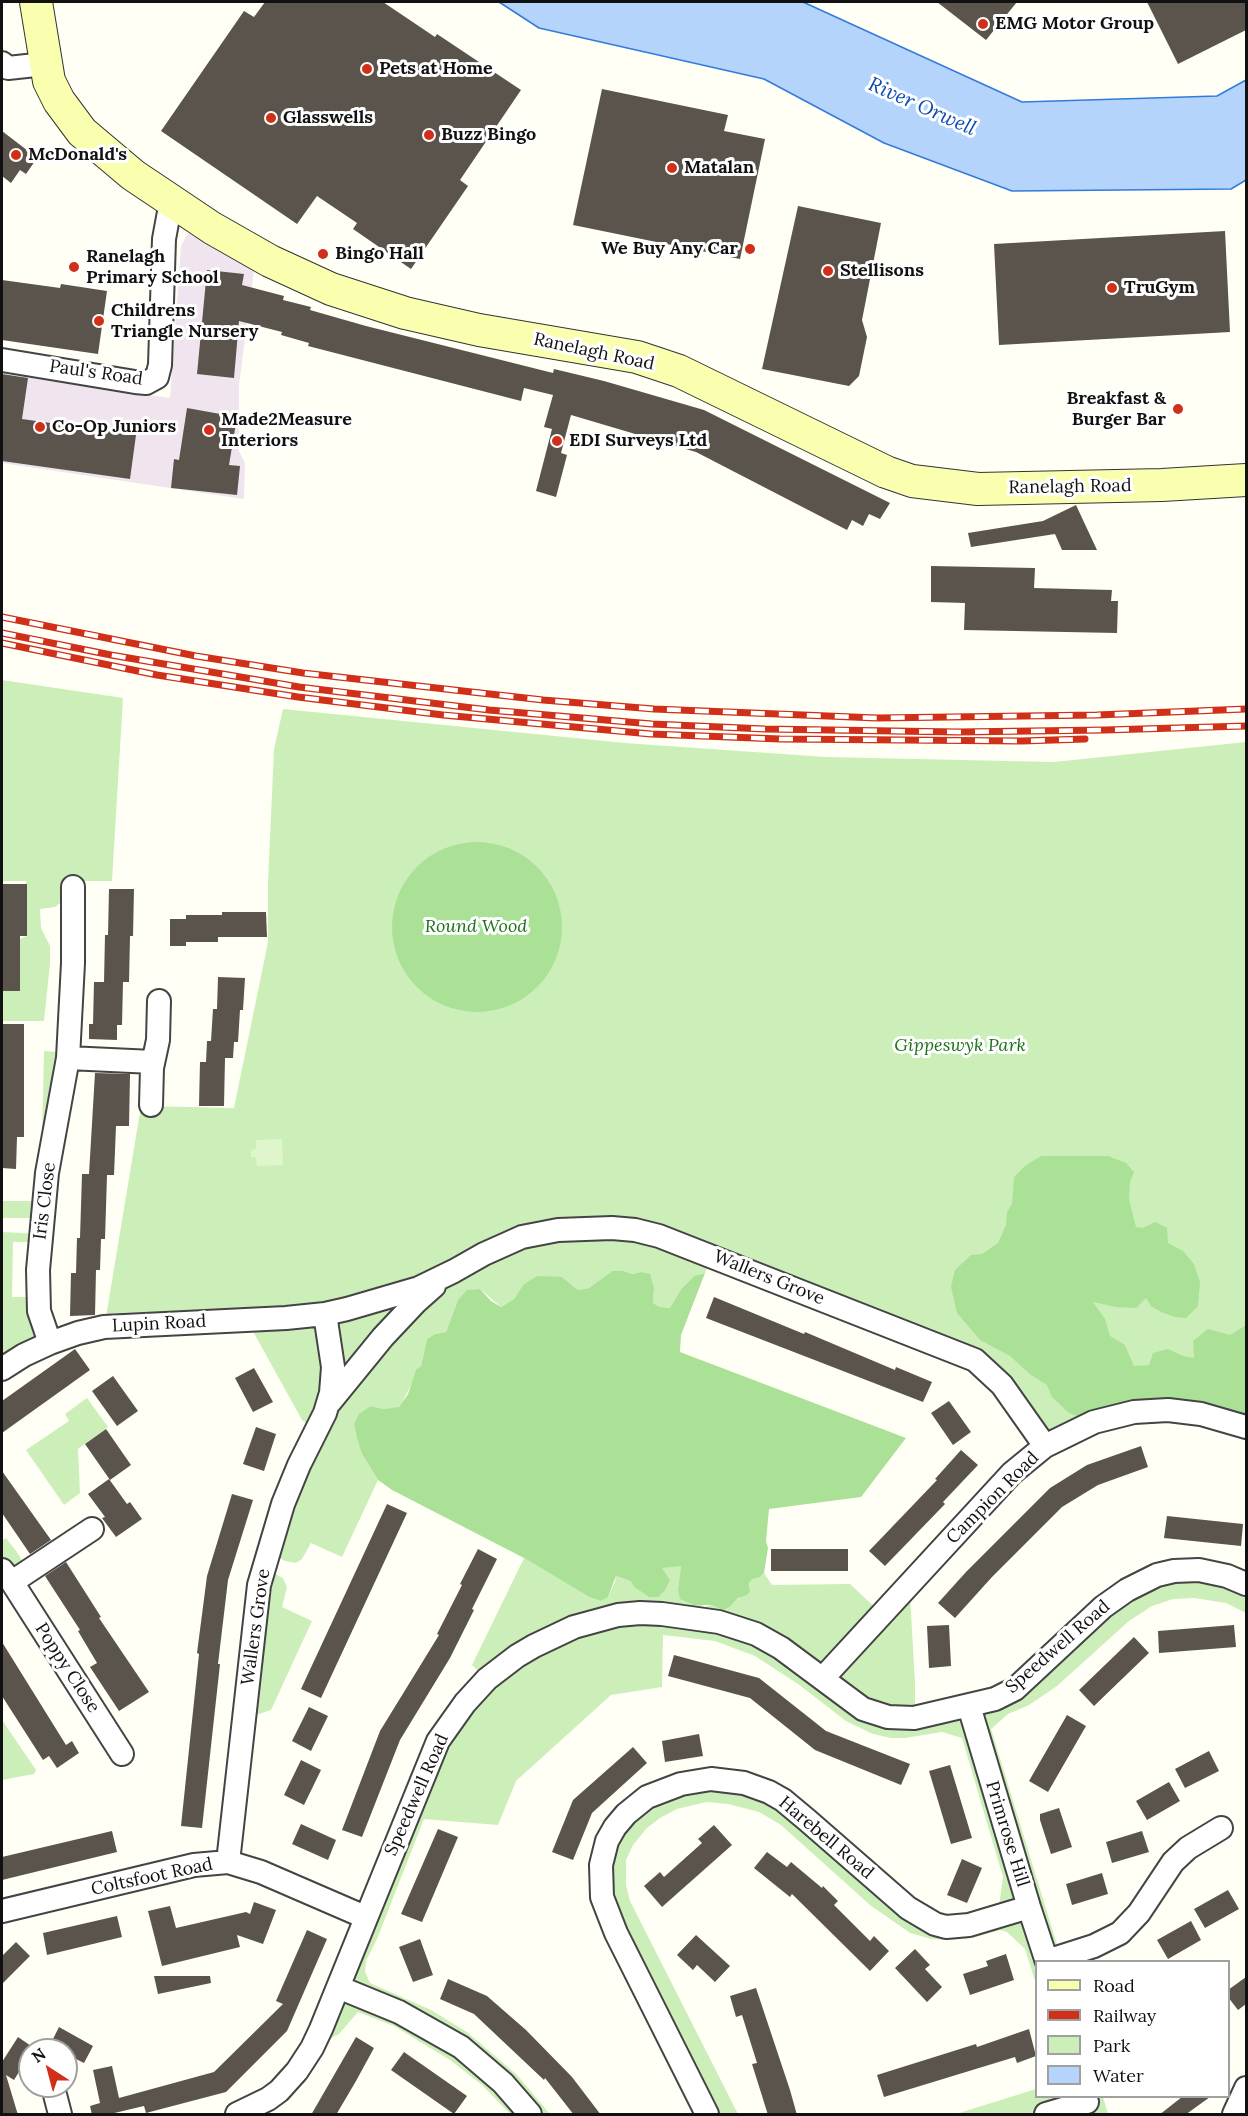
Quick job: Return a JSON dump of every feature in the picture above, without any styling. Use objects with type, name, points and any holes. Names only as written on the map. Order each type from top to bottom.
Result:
[{"type":"main road","name":"Ranelagh Road","points":[[36,2],[45,64],[52,91],[82,132],[133,175],[174,203],[270,261],[310,281],[405,313],[479,330],[637,357],[678,371],[886,472],[912,481],[978,489],[1162,485],[1246,480]]},
{"type":"street","points":[[2,63],[8,68],[45,64]]},
{"type":"street","name":"Paul's Road","points":[[2,360],[135,382],[146,383],[157,377],[160,365],[164,239],[169,212],[174,203]]},
{"type":"street","name":"Iris Close","points":[[50,1343],[39,1311],[38,1270],[47,1173],[68,1058],[73,963],[73,887]]},
{"type":"street","points":[[151,1105],[153,1062],[158,1040],[159,1001]]},
{"type":"street","points":[[68,1058],[153,1062]]},
{"type":"street","name":"Wallers Grove","points":[[228,1862],[259,1585],[283,1504],[329,1403],[333,1382],[325,1314],[419,1288],[505,1243],[539,1233],[602,1227],[635,1230],[659,1236],[975,1360],[985,1366],[1002,1385],[1045,1446]]},
{"type":"street","name":"Wallers Grove","points":[[329,1403],[398,1320],[454,1271]]},
{"type":"street","name":"Lupin Road","points":[[2,1369],[24,1355],[50,1343],[104,1327],[325,1314]]},
{"type":"street","name":"Campion Road","points":[[823,1678],[1012,1473],[1045,1446],[1094,1422],[1134,1412],[1168,1410],[1201,1414],[1246,1427]]},
{"type":"street","name":"Poppy Close","points":[[92,1529],[7,1576],[122,1754]]},
{"type":"street","name":"Speedwell Road","points":[[237,2115],[273,2095],[297,2072],[321,2029],[438,1741],[465,1703],[487,1679],[534,1646],[574,1627],[618,1615],[640,1613],[680,1615],[719,1622],[756,1635],[790,1654],[854,1704],[874,1714],[914,1718],[994,1699],[1018,1687],[1103,1607],[1143,1581],[1174,1571],[1198,1570],[1227,1576],[1246,1584]]},
{"type":"street","name":"Primrose Hill","points":[[969,1706],[1047,1960]]},
{"type":"street","name":"Harebell Road","points":[[707,2115],[613,1927],[602,1896],[601,1865],[607,1841],[626,1814],[647,1797],[681,1784],[711,1779],[744,1784],[769,1792],[789,1805],[908,1908],[935,1924],[946,1927],[963,1926],[1029,1907]]},
{"type":"street","points":[[1050,1960],[1094,1946],[1120,1933],[1139,1913],[1173,1862],[1188,1848],[1221,1828]]},
{"type":"street","name":"Coltsfoot Road","points":[[2,1911],[194,1865],[228,1862],[261,1872],[365,1917]]},
{"type":"street","points":[[338,1987],[399,2012],[461,2047],[503,2083],[529,2114]]},
{"type":"street","points":[[1234,2115],[1246,2088]]},
{"type":"street","points":[[56,2098],[60,2115]]},
{"type":"street","points":[[1046,2115],[1087,2104]]},
{"type":"shaded area","points":[[188,233],[254,270],[239,385],[239,451],[245,463],[244,499],[2,463],[2,372],[170,398],[181,246]]},
{"type":"green space","points":[[2,680],[123,698],[112,881],[63,881],[60,903],[55,907],[40,909],[41,928],[50,946],[44,1021],[2,1021],[2,991],[20,991],[20,939],[27,936],[27,910],[26,881],[2,881]]},
{"type":"green space","name":"Gippeswyk Park","points":[[283,709],[625,743],[826,757],[1054,762],[1246,742],[1246,1427],[1168,1410],[1045,1446],[993,1375],[712,1256],[705,1273],[694,1276],[681,1289],[670,1308],[660,1307],[653,1303],[654,1288],[641,1272],[632,1274],[623,1271],[612,1271],[589,1288],[578,1290],[562,1277],[523,1285],[514,1299],[501,1307],[480,1289],[458,1300],[446,1332],[435,1334],[427,1339],[421,1366],[399,1408],[384,1409],[371,1406],[354,1424],[362,1454],[378,1480],[342,1557],[311,1543],[302,1559],[296,1563],[285,1561],[268,1551],[316,1430],[302,1420],[250,1326],[295,1306],[106,1317],[141,1106],[234,1108],[268,942],[268,882],[274,749]]},
{"type":"green space","name":"Round Wood","points":[[477,842],[494,843],[510,848],[537,867],[556,894],[561,910],[561,944],[556,960],[537,987],[510,1006],[494,1011],[477,1012],[460,1011],[444,1006],[417,987],[398,960],[393,944],[392,927],[393,910],[398,894],[417,867],[444,848],[460,843]]},
{"type":"green space","points":[[44,1051],[68,1053],[42,1137]]},
{"type":"green space","points":[[282,1139],[283,1165],[257,1166],[256,1157],[251,1157],[251,1150],[256,1149],[256,1140]]},
{"type":"green space","points":[[1041,1156],[1108,1156],[1126,1163],[1134,1172],[1130,1182],[1129,1199],[1136,1227],[1143,1228],[1155,1222],[1167,1228],[1168,1243],[1183,1251],[1194,1264],[1200,1282],[1198,1306],[1186,1318],[1161,1312],[1151,1306],[1146,1298],[1136,1308],[1093,1302],[1105,1319],[1110,1336],[1125,1345],[1134,1366],[1149,1365],[1153,1353],[1168,1349],[1194,1358],[1193,1341],[1208,1329],[1230,1335],[1246,1325],[1246,1427],[1217,1417],[1094,1422],[1069,1413],[1052,1397],[1047,1385],[1031,1375],[1010,1356],[980,1340],[957,1313],[951,1287],[955,1270],[971,1255],[982,1254],[998,1243],[1006,1225],[1007,1212],[1012,1204],[1014,1177],[1025,1166]]},
{"type":"green space","points":[[3,1201],[44,1201],[42,1218],[2,1218]]},
{"type":"green space","points":[[2,1232],[40,1234],[40,1242],[13,1242],[12,1297],[37,1297],[50,1343],[2,1369]]},
{"type":"green space","points":[[612,1271],[650,1274],[654,1288],[653,1303],[660,1307],[670,1308],[681,1289],[694,1276],[705,1273],[681,1335],[680,1352],[906,1438],[861,1497],[769,1509],[766,1541],[768,1548],[764,1573],[752,1579],[747,1595],[738,1598],[725,1609],[712,1605],[694,1605],[680,1599],[678,1589],[681,1566],[662,1568],[670,1580],[658,1597],[649,1597],[634,1587],[631,1581],[616,1576],[608,1597],[601,1601],[589,1597],[524,1558],[392,1490],[378,1480],[362,1454],[354,1424],[359,1414],[371,1406],[384,1409],[399,1407],[408,1394],[416,1370],[421,1366],[427,1339],[435,1334],[446,1332],[458,1300],[467,1290],[480,1289],[491,1301],[501,1307],[514,1299],[523,1285],[537,1276],[562,1277],[578,1290],[589,1288]]},
{"type":"green space","points":[[87,1398],[108,1427],[78,1449],[80,1493],[64,1505],[26,1450],[69,1421],[65,1414]]},
{"type":"green space","points":[[6,1538],[29,1571],[2,1570],[2,1541]]},
{"type":"green space","points":[[524,1558],[589,1597],[601,1601],[608,1597],[616,1576],[632,1581],[634,1587],[649,1597],[662,1568],[670,1566],[681,1566],[678,1589],[704,1607],[712,1605],[720,1609],[731,1606],[750,1586],[752,1578],[760,1577],[764,1573],[772,1585],[850,1584],[882,1614],[910,1596],[915,1718],[994,1699],[1157,1575],[1246,1584],[1246,1613],[1226,1603],[1194,1598],[1173,1599],[1152,1606],[1129,1621],[1057,1686],[1029,1705],[1008,1714],[991,1729],[1062,1960],[1035,1960],[1035,1981],[1025,1949],[1007,1932],[1000,1930],[972,1938],[951,1940],[931,1939],[910,1933],[870,1905],[781,1825],[759,1812],[728,1804],[706,1802],[677,1809],[647,1828],[633,1845],[626,1860],[626,1885],[630,1901],[738,2114],[707,2114],[616,1933],[601,1865],[647,1797],[744,1783],[935,1924],[999,1906],[1003,1877],[962,1738],[942,1732],[905,1738],[873,1734],[846,1721],[798,1684],[755,1656],[715,1641],[663,1635],[662,1687],[611,1695],[516,1781],[498,1825],[424,1819],[377,1939],[366,1961],[365,1972],[370,1983],[431,2010],[467,2032],[517,2075],[550,2114],[510,2114],[482,2085],[450,2060],[394,2026],[358,2012],[339,2034],[312,2048],[429,1759],[487,1679],[472,1665]]},
{"type":"green space","points":[[273,1573],[283,1578],[287,1587],[282,1607],[312,1621],[271,1710],[244,1719],[251,1645]]},
{"type":"green space","points":[[2,1720],[36,1770],[34,1774],[2,1780]]},
{"type":"green space","points":[[1035,2089],[1035,2098],[1103,2098],[1108,2114],[956,2114]]},
{"type":"water","name":"River Orwell","points":[[499,2],[803,2],[1022,102],[1217,96],[1246,80],[1246,180],[1231,189],[1012,191],[884,143],[764,79],[539,28]]},
{"type":"building","points":[[265,2],[383,2],[435,37],[437,34],[521,90],[460,180],[468,186],[411,269],[353,229],[357,223],[317,196],[297,224],[161,131],[244,11],[254,17]]},
{"type":"building","name":"EMG Motor Group","points":[[937,2],[1017,2],[986,40]]},
{"type":"building","points":[[1147,2],[1246,2],[1246,30],[1178,64]]},
{"type":"building","name":"Matalan","points":[[602,89],[728,115],[724,131],[765,139],[740,259],[573,225]]},
{"type":"building","name":"McDonald's","points":[[2,131],[32,154],[30,157],[35,161],[26,174],[20,170],[11,183],[2,176]]},
{"type":"building","name":"Stellisons","points":[[798,206],[881,223],[862,320],[867,337],[859,376],[849,386],[762,369]]},
{"type":"building","name":"TruGym","points":[[1225,231],[1230,332],[999,345],[994,244]]},
{"type":"building","points":[[207,270],[244,274],[242,285],[284,296],[283,300],[311,307],[310,310],[366,326],[553,373],[554,369],[604,381],[704,410],[890,503],[880,519],[869,514],[863,526],[852,520],[847,530],[696,452],[571,415],[561,453],[567,455],[556,497],[536,491],[552,429],[544,427],[553,395],[524,388],[521,401],[308,346],[309,343],[281,335],[282,332],[239,321],[234,378],[197,374]]},
{"type":"building","points":[[2,280],[60,288],[61,284],[107,291],[98,354],[2,340]]},
{"type":"building","name":"Co-Op Juniors","points":[[2,374],[28,378],[22,419],[136,435],[130,479],[2,461]]},
{"type":"building","points":[[187,408],[237,417],[229,465],[240,466],[237,495],[171,488],[174,459],[179,460]]},
{"type":"building","points":[[1076,505],[1097,550],[1062,550],[1055,534],[971,547],[968,533],[1043,521]]},
{"type":"building","points":[[931,566],[1035,568],[1034,588],[1112,590],[1111,601],[1118,601],[1117,633],[964,630],[965,603],[931,602]]},
{"type":"building","points":[[2,884],[27,884],[27,936],[20,936],[20,991],[2,991]]},
{"type":"building","points":[[109,889],[134,889],[129,982],[123,982],[122,1025],[117,1025],[117,1040],[89,1039],[89,1024],[93,1024],[94,982],[104,982]]},
{"type":"building","points":[[222,912],[266,912],[267,937],[218,937],[218,942],[186,942],[186,946],[170,946],[170,919],[186,919],[186,915],[222,915]]},
{"type":"building","points":[[218,977],[245,978],[243,1010],[240,1010],[238,1042],[234,1042],[233,1058],[225,1058],[224,1106],[199,1106],[200,1062],[206,1062],[207,1041],[211,1041],[213,1009],[217,1009]]},
{"type":"building","points":[[2,1024],[24,1024],[24,1137],[17,1137],[16,1169],[2,1168]]},
{"type":"building","points":[[95,1073],[130,1074],[129,1126],[116,1126],[114,1175],[107,1175],[105,1239],[101,1239],[100,1270],[96,1270],[95,1315],[70,1316],[71,1273],[76,1273],[77,1238],[80,1238],[82,1174],[89,1174]]},
{"type":"building","points":[[714,1297],[895,1370],[896,1367],[932,1382],[923,1402],[706,1318]]},
{"type":"building","points":[[75,1349],[90,1370],[2,1433],[2,1401]]},
{"type":"building","points":[[254,1368],[273,1402],[253,1412],[235,1378]]},
{"type":"building","points":[[113,1376],[138,1411],[117,1426],[92,1391]]},
{"type":"building","points":[[949,1401],[971,1432],[953,1445],[931,1413]]},
{"type":"building","points":[[256,1427],[276,1434],[264,1471],[243,1464]]},
{"type":"building","points":[[106,1429],[131,1465],[110,1480],[85,1444]]},
{"type":"building","points":[[1141,1446],[1148,1467],[1098,1485],[1062,1507],[992,1577],[955,1618],[938,1603],[1050,1488],[1087,1465]]},
{"type":"building","points":[[961,1450],[978,1465],[943,1502],[945,1504],[885,1566],[869,1551],[937,1480],[935,1479]]},
{"type":"building","points":[[2,1471],[51,1540],[30,1554],[2,1513]]},
{"type":"building","points":[[109,1479],[127,1504],[130,1502],[142,1519],[116,1537],[88,1494]]},
{"type":"building","points":[[232,1494],[253,1500],[228,1580],[202,1828],[181,1826],[199,1654],[197,1653],[207,1576]]},
{"type":"building","points":[[387,1504],[407,1513],[321,1698],[301,1689]]},
{"type":"building","points":[[1167,1516],[1243,1524],[1241,1546],[1164,1538]]},
{"type":"building","points":[[478,1549],[497,1559],[472,1609],[474,1610],[450,1658],[400,1740],[362,1837],[342,1830],[380,1731],[439,1635],[437,1634]]},
{"type":"building","points":[[771,1549],[848,1549],[848,1571],[771,1571]]},
{"type":"building","points":[[66,1562],[101,1617],[99,1618],[149,1692],[119,1711],[90,1667],[97,1663],[78,1631],[80,1630],[45,1576]]},
{"type":"building","points":[[949,1625],[951,1666],[929,1668],[927,1626]]},
{"type":"building","points":[[1234,1625],[1236,1647],[1159,1653],[1158,1631]]},
{"type":"building","points":[[1134,1637],[1149,1653],[1094,1706],[1079,1690]]},
{"type":"building","points":[[2,1642],[66,1745],[72,1741],[79,1753],[57,1768],[49,1756],[43,1760],[2,1696]]},
{"type":"building","points":[[674,1655],[759,1678],[826,1731],[910,1764],[901,1785],[815,1750],[750,1698],[668,1676]]},
{"type":"building","points":[[309,1707],[328,1716],[311,1751],[292,1741]]},
{"type":"building","points":[[1067,1715],[1086,1726],[1048,1792],[1029,1781]]},
{"type":"building","points":[[699,1734],[703,1756],[665,1762],[662,1741]]},
{"type":"building","points":[[633,1747],[647,1763],[592,1813],[573,1860],[552,1852],[573,1800]]},
{"type":"building","points":[[1209,1751],[1219,1771],[1185,1788],[1175,1769]]},
{"type":"building","points":[[301,1760],[321,1770],[304,1805],[284,1795]]},
{"type":"building","points":[[950,1765],[972,1838],[951,1844],[929,1771]]},
{"type":"building","points":[[1169,1782],[1180,1801],[1147,1820],[1136,1801]]},
{"type":"building","points":[[1059,1808],[1072,1847],[1051,1854],[1040,1814]]},
{"type":"building","points":[[301,1824],[336,1840],[328,1860],[292,1844]]},
{"type":"building","points":[[714,1825],[732,1845],[662,1907],[644,1886],[660,1872],[664,1877],[702,1843],[698,1839]]},
{"type":"building","points":[[438,1829],[458,1837],[422,1922],[401,1914]]},
{"type":"building","points":[[112,1831],[117,1852],[2,1880],[2,1857]]},
{"type":"building","points":[[1142,1831],[1149,1852],[1112,1863],[1106,1842]]},
{"type":"building","points":[[767,1852],[787,1867],[791,1862],[822,1888],[823,1886],[838,1901],[834,1905],[870,1941],[874,1936],[889,1951],[870,1971],[792,1894],[790,1897],[754,1868]]},
{"type":"building","points":[[962,1859],[982,1868],[967,1903],[947,1895]]},
{"type":"building","points":[[1102,1873],[1108,1894],[1072,1905],[1066,1884]]},
{"type":"building","points":[[1228,1890],[1239,1909],[1205,1928],[1194,1909]]},
{"type":"building","points":[[254,1902],[276,1910],[263,1944],[237,1935],[240,1947],[162,1966],[148,1911],[170,1906],[176,1928],[246,1912],[250,1914]]},
{"type":"building","points":[[117,1916],[122,1937],[47,1955],[43,1933]]},
{"type":"building","points":[[1191,1921],[1201,1940],[1168,1959],[1157,1940]]},
{"type":"building","points":[[307,1930],[327,1939],[287,2031],[226,2092],[146,2113],[144,2106],[106,2115],[92,2115],[90,2106],[100,2103],[93,2070],[112,2066],[119,2098],[214,2072],[283,2004],[276,2001]]},
{"type":"building","points":[[696,1935],[730,1966],[715,1982],[697,1965],[693,1970],[677,1955]]},
{"type":"building","points":[[420,1939],[433,1975],[413,1982],[399,1947]]},
{"type":"building","points":[[16,1942],[30,1956],[2,1984],[2,1956]]},
{"type":"building","points":[[915,1949],[930,1965],[925,1969],[942,1987],[927,2002],[895,1968]]},
{"type":"building","points":[[1006,1954],[1014,1980],[970,1995],[963,1974],[988,1966],[986,1961]]},
{"type":"building","points":[[154,1976],[210,1976],[211,1983],[158,1994]]},
{"type":"building","points":[[1246,1977],[1246,2004],[1238,2010],[1230,2000],[1230,1989]]},
{"type":"building","points":[[448,1979],[487,1996],[526,2030],[572,2077],[601,2115],[574,2115],[545,2078],[544,2080],[474,2014],[440,1999]]},
{"type":"building","points":[[756,1988],[797,2115],[768,2115],[752,2064],[757,2063],[742,2015],[736,2017],[730,1996]]},
{"type":"building","points":[[59,2027],[93,2046],[84,2063],[78,2060],[78,2038],[54,2038]]},
{"type":"building","points":[[1029,2029],[1035,2056],[1017,2063],[1015,2057],[884,2097],[877,2075],[976,2044],[977,2047]]},
{"type":"building","points":[[18,2037],[18,2074],[14,2080],[6,2075],[18,2115],[2,2115],[2,2062]]},
{"type":"building","points":[[356,2037],[374,2048],[356,2081],[336,2115],[311,2115]]},
{"type":"building","points":[[404,2052],[467,2096],[454,2114],[391,2070]]},
{"type":"building","points":[[1181,2098],[1209,2098],[1185,2115],[1159,2115]]},
{"type":"railway","points":[[2,617],[196,656],[303,673],[543,700],[654,709],[877,718],[1097,715],[1246,709]]},
{"type":"railway","points":[[2,633],[111,655],[299,687],[489,710],[652,724],[765,729],[958,732],[1246,726]]},
{"type":"railway","points":[[2,643],[157,675],[298,697],[443,715],[651,734],[780,739],[1022,741],[1085,739]]},
{"type":"place","name":"EMG Motor Group","points":[[983,24]]},
{"type":"place","name":"Pets at Home","points":[[367,69]]},
{"type":"place","name":"Glasswells","points":[[271,118]]},
{"type":"place","name":"Buzz Bingo","points":[[429,135]]},
{"type":"place","name":"McDonald's","points":[[16,155]]},
{"type":"place","name":"Matalan","points":[[672,168]]},
{"type":"place","name":"We Buy Any Car","points":[[750,249]]},
{"type":"place","name":"Bingo Hall","points":[[323,254]]},
{"type":"place","name":"Ranelagh Primary School","points":[[74,267]]},
{"type":"place","name":"Stellisons","points":[[828,271]]},
{"type":"place","name":"TruGym","points":[[1112,288]]},
{"type":"place","name":"Childrens Triangle Nursery","points":[[99,321]]},
{"type":"place","name":"Breakfast & Burger Bar","points":[[1178,409]]},
{"type":"place","name":"Co-Op Juniors","points":[[40,427]]},
{"type":"place","name":"Made2Measure Interiors","points":[[209,430]]},
{"type":"place","name":"EDI Surveys Ltd","points":[[557,441]]}]
